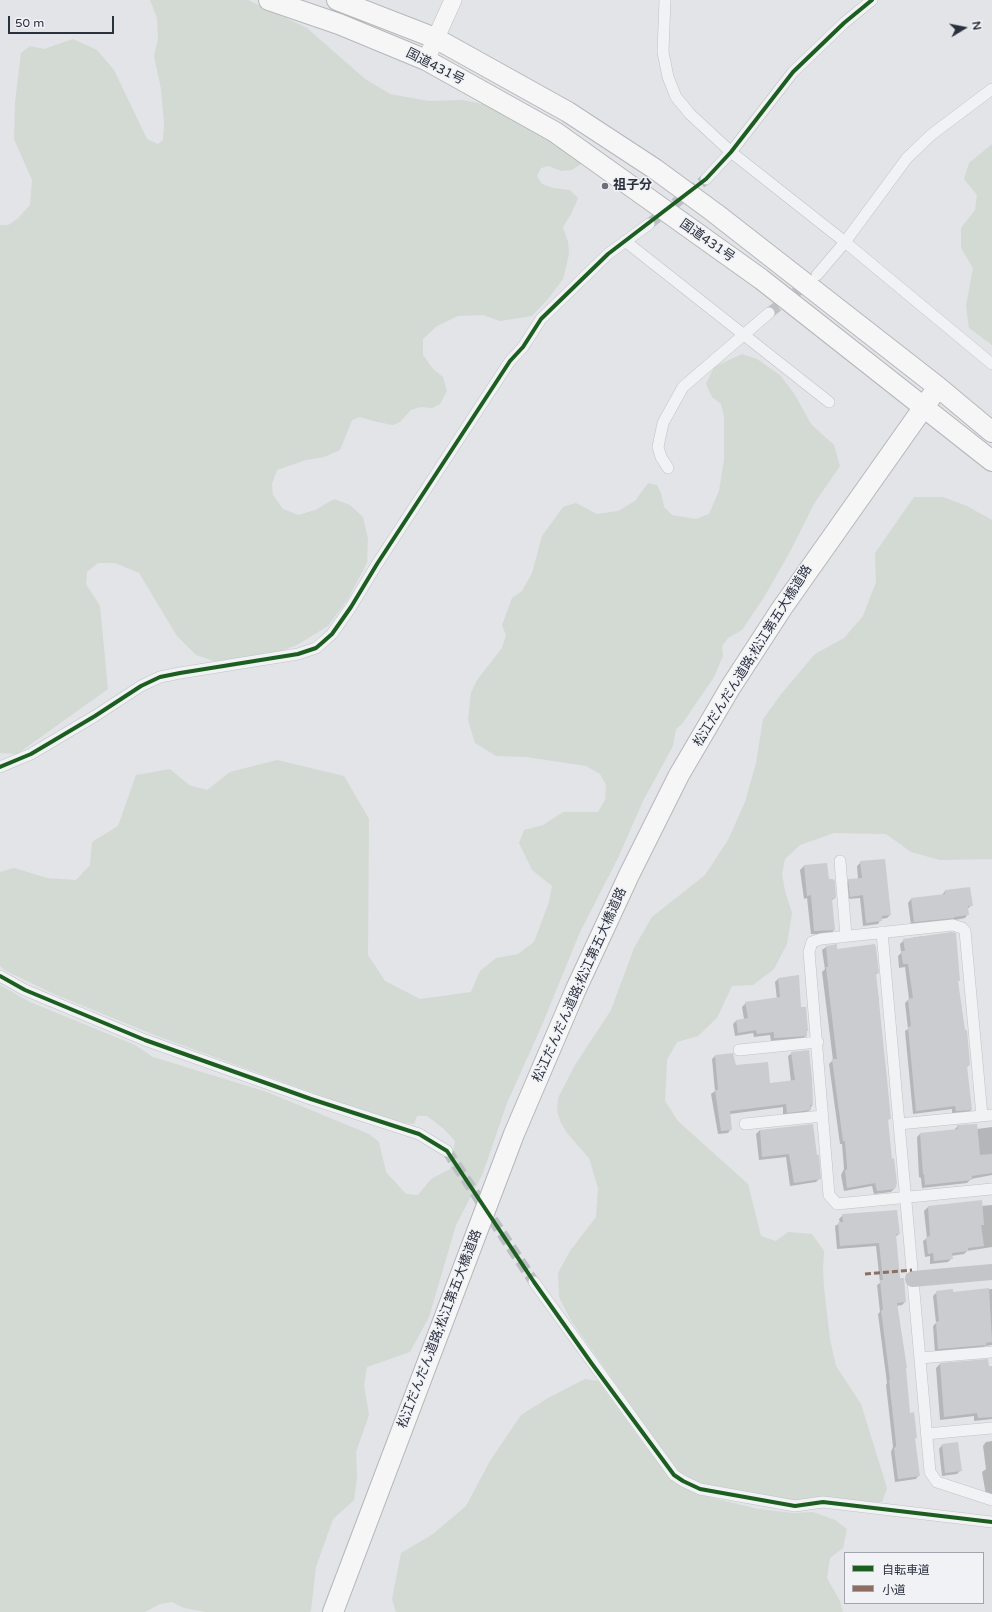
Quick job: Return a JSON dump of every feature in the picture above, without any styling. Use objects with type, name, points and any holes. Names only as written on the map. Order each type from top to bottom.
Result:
[{"type":"highway","name":"国道431号","points":[[269,0],[339,24],[426,60],[555,132],[761,279],[992,461]]},
{"type":"highway","name":"国道431号","points":[[337,0],[435,38],[568,112],[655,169],[715,213],[938,387],[992,432]]},
{"type":"highway","name":"松江だんだん道路;松江第五大橋道路","points":[[333,1612],[514,1134],[576,989],[629,875],[679,775],[730,688],[786,602],[938,387]]},
{"type":"main road","points":[[426,60],[453,0]]},
{"type":"street","points":[[665,0],[663,52],[668,77],[676,97],[690,114],[731,152],[845,242],[992,364]]},
{"type":"street","points":[[706,179],[731,152],[792,72],[844,23],[872,0]]},
{"type":"street","points":[[817,275],[845,242],[907,158],[931,135],[992,89]]},
{"type":"street","points":[[0,767],[31,754],[95,716],[141,686],[160,677],[180,672],[298,654],[316,648],[332,634],[352,607],[377,564],[510,362],[523,347],[541,319],[608,254],[649,224]]},
{"type":"street","points":[[625,241],[829,402]]},
{"type":"street","points":[[668,468],[660,457],[658,447],[663,423],[683,387],[769,313]]},
{"type":"street","points":[[840,861],[846,936]]},
{"type":"street","points":[[899,1124],[987,1115],[965,931],[962,928],[953,925],[846,936],[816,940],[812,942],[810,947],[829,1195],[837,1204],[992,1189]]},
{"type":"street","points":[[882,932],[930,1472],[937,1482],[992,1500]]},
{"type":"street","points":[[0,976],[25,990],[146,1040],[326,1104],[418,1134],[447,1152]]},
{"type":"street","points":[[739,1050],[818,1042]]},
{"type":"street","points":[[744,1124],[822,1116]]},
{"type":"street","points":[[913,1279],[992,1272]]},
{"type":"street","points":[[534,1282],[674,1475],[683,1481],[700,1489],[795,1506],[823,1502],[992,1522]]},
{"type":"street","points":[[920,1358],[992,1352]]},
{"type":"street","points":[[926,1434],[992,1428]]},
{"type":"shaded area","points":[[150,0],[248,0],[307,28],[365,79],[390,94],[429,101],[462,100],[503,108],[579,153],[581,164],[572,170],[561,171],[549,166],[541,168],[537,176],[542,184],[553,188],[570,190],[578,198],[563,227],[568,242],[569,254],[563,279],[548,299],[532,316],[500,321],[483,315],[458,316],[437,326],[423,339],[423,355],[433,369],[443,377],[447,391],[440,404],[432,408],[421,407],[411,410],[400,422],[393,425],[360,417],[352,420],[340,450],[324,457],[306,460],[277,470],[272,484],[273,495],[283,509],[298,515],[315,510],[334,499],[350,505],[363,517],[368,539],[367,563],[348,599],[328,626],[297,645],[271,655],[217,662],[196,655],[177,636],[139,573],[115,563],[98,563],[87,572],[86,584],[100,606],[108,689],[17,754],[0,753],[0,225],[8,225],[17,219],[30,205],[32,180],[14,139],[15,102],[21,53],[30,46],[44,49],[73,39],[97,50],[114,70],[147,139],[158,144],[163,140],[164,124],[161,89],[154,56],[158,39],[157,18]]},
{"type":"shaded area","points":[[992,144],[992,345],[969,328],[966,306],[973,268],[961,248],[961,228],[975,210],[977,195],[964,179],[969,163]]},
{"type":"shaded area","points":[[742,354],[757,359],[780,375],[795,395],[811,424],[834,445],[840,466],[814,504],[791,550],[763,599],[742,630],[728,638],[722,646],[723,656],[714,677],[682,724],[676,729],[673,746],[643,801],[618,858],[580,932],[542,1025],[507,1103],[483,1173],[456,1225],[429,1317],[410,1352],[367,1367],[364,1385],[369,1415],[356,1452],[357,1478],[354,1500],[333,1519],[316,1567],[310,1612],[206,1612],[184,1608],[172,1602],[160,1604],[145,1612],[0,1612],[0,985],[30,1002],[135,1045],[153,1057],[267,1092],[369,1134],[379,1142],[386,1172],[406,1194],[418,1195],[431,1179],[450,1169],[455,1141],[444,1129],[427,1116],[417,1116],[414,1124],[393,1122],[157,1036],[54,994],[6,971],[0,966],[0,872],[14,868],[47,878],[76,880],[90,865],[92,842],[118,826],[136,775],[170,769],[189,785],[207,790],[230,772],[277,760],[344,776],[369,819],[368,955],[385,981],[420,999],[471,992],[480,971],[496,958],[518,954],[534,942],[549,902],[552,886],[532,870],[519,843],[524,830],[543,825],[563,812],[598,812],[605,800],[606,785],[600,774],[586,766],[526,757],[496,756],[475,743],[468,720],[471,693],[477,680],[502,648],[506,635],[502,625],[512,598],[522,591],[532,573],[542,536],[563,507],[576,503],[597,514],[618,511],[635,501],[648,483],[657,485],[661,493],[664,507],[672,515],[696,519],[709,514],[719,491],[724,459],[724,416],[721,404],[712,397],[706,384],[714,367]]},
{"type":"shaded area","points":[[914,497],[943,497],[967,506],[992,520],[992,859],[940,860],[911,852],[886,834],[834,833],[800,845],[785,859],[782,874],[785,891],[792,913],[787,944],[774,969],[753,985],[732,986],[717,1018],[698,1036],[677,1042],[667,1060],[665,1101],[678,1121],[748,1184],[761,1236],[776,1241],[788,1232],[812,1234],[824,1251],[824,1288],[830,1339],[836,1366],[861,1404],[887,1488],[882,1502],[794,1502],[703,1485],[676,1470],[570,1319],[559,1297],[558,1273],[570,1251],[596,1217],[598,1188],[589,1158],[567,1133],[561,1123],[557,1111],[558,1098],[575,1065],[611,1010],[634,948],[652,917],[705,875],[728,840],[745,802],[756,763],[763,719],[782,693],[815,654],[844,638],[863,616],[876,582],[875,553]]},
{"type":"shaded area","points":[[585,1379],[598,1381],[651,1454],[674,1481],[697,1494],[758,1509],[793,1513],[813,1512],[835,1520],[847,1529],[843,1548],[830,1558],[827,1578],[840,1601],[843,1612],[396,1612],[392,1599],[401,1553],[433,1534],[466,1506],[490,1461],[521,1415],[548,1398]]},
{"type":"building","points":[[885,859],[891,915],[882,916],[882,921],[866,923],[863,895],[850,897],[848,879],[862,878],[860,861]]},
{"type":"building","points":[[827,863],[829,879],[833,879],[835,881],[836,898],[832,899],[835,930],[814,931],[811,895],[807,896],[804,865]]},
{"type":"building","points":[[970,887],[973,906],[968,906],[969,915],[914,922],[911,898],[945,894],[945,890]]},
{"type":"building","points":[[952,932],[956,933],[960,981],[958,981],[965,1030],[967,1030],[970,1065],[967,1066],[972,1110],[956,1111],[955,1106],[916,1111],[908,1027],[911,1026],[908,999],[913,998],[908,964],[903,964],[901,951],[905,951],[903,939]]},
{"type":"building","points":[[837,944],[837,949],[875,944],[876,948],[879,973],[876,973],[891,1119],[888,1119],[892,1159],[894,1158],[897,1183],[895,1189],[877,1191],[875,1183],[847,1188],[845,1170],[847,1170],[847,1165],[845,1141],[843,1141],[832,1059],[837,1059],[826,967],[828,967],[826,946]]},
{"type":"building","points":[[799,975],[801,1007],[806,1007],[807,1036],[774,1038],[774,1032],[757,1034],[756,1030],[738,1033],[736,1020],[748,1018],[745,1002],[780,997],[778,978]]},
{"type":"building","points":[[809,1050],[813,1105],[810,1105],[811,1110],[787,1113],[786,1104],[730,1111],[732,1130],[721,1131],[715,1090],[718,1090],[715,1055],[733,1053],[736,1065],[768,1062],[770,1083],[795,1080],[791,1052]]},
{"type":"building","points":[[813,1124],[817,1155],[819,1155],[821,1179],[794,1183],[789,1154],[762,1157],[760,1130]]},
{"type":"building","points":[[977,1124],[980,1155],[992,1154],[992,1173],[972,1176],[972,1180],[925,1185],[920,1133],[958,1129],[957,1125]]},
{"type":"building","points":[[982,1200],[984,1225],[981,1225],[984,1246],[968,1248],[968,1251],[952,1253],[953,1259],[934,1261],[933,1253],[928,1254],[926,1237],[930,1236],[928,1206]]},
{"type":"building","points":[[897,1210],[900,1234],[896,1234],[900,1278],[904,1278],[906,1302],[897,1303],[907,1368],[910,1413],[914,1412],[917,1438],[915,1438],[920,1476],[898,1479],[894,1448],[896,1447],[896,1443],[890,1380],[881,1310],[883,1310],[880,1280],[883,1280],[879,1243],[840,1246],[838,1222],[843,1222],[842,1214]]},
{"type":"building","points":[[989,1288],[992,1342],[986,1343],[986,1345],[938,1349],[936,1322],[939,1321],[936,1291],[953,1289],[953,1292]]},
{"type":"building","points":[[988,1359],[989,1366],[992,1366],[992,1417],[978,1418],[977,1413],[944,1417],[940,1363]]},
{"type":"building","points":[[958,1442],[962,1471],[945,1473],[942,1444]]},
{"type":"tunnel","points":[[649,224],[706,179]]},
{"type":"tunnel","points":[[769,313],[809,282]]},
{"type":"tunnel","points":[[447,1151],[534,1282]]},
{"type":"marked path","points":[[865,1274],[912,1270]]},
{"type":"cycle path","points":[[0,767],[31,754],[95,716],[141,686],[160,677],[298,654],[316,648],[323,642],[332,634],[351,607],[377,564],[510,361],[523,347],[541,319],[608,254],[706,179],[731,152],[793,72],[844,23],[872,0]]},
{"type":"cycle path","points":[[0,976],[25,990],[145,1040],[311,1099],[419,1134],[447,1151],[534,1282],[592,1364],[674,1475],[683,1481],[700,1489],[795,1506],[823,1502],[992,1522]]},
{"type":"place","name":"祖子分","points":[[605,186]]}]
